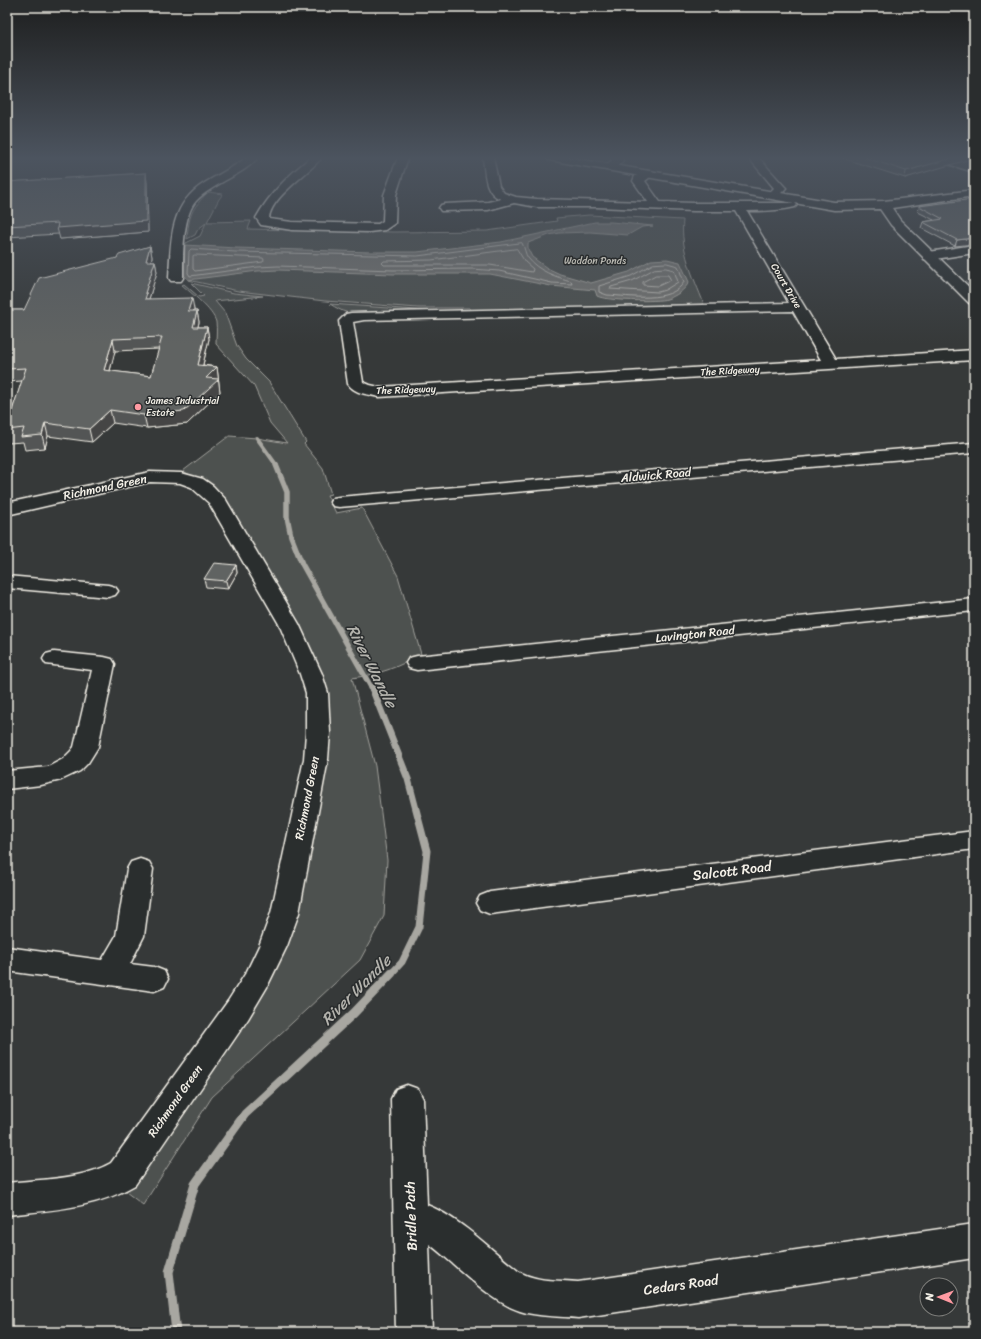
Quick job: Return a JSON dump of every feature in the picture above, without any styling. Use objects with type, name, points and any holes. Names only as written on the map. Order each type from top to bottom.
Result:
[{"type":"main road","points":[[176,278],[180,231],[183,219]]},
{"type":"main road","points":[[263,219],[265,222],[292,226],[382,227],[389,223],[389,219]]},
{"type":"main road","name":"Court Drive","points":[[747,219],[832,365]]},
{"type":"main road","points":[[887,219],[895,222],[974,300]]},
{"type":"main road","points":[[929,256],[974,249]]},
{"type":"main road","name":"The Ridgeway","points":[[798,307],[364,316],[351,317],[346,321],[356,384],[365,389],[379,392],[974,355]]},
{"type":"main road","name":"Aldwick Road","points":[[339,502],[974,448]]},
{"type":"main road","name":"Richmond Green","points":[[7,509],[150,477],[181,478],[202,486],[217,500],[298,642],[317,693],[318,733],[314,766],[285,913],[273,946],[238,1010],[123,1174],[103,1183],[87,1187],[7,1199]]},
{"type":"main road","points":[[7,582],[108,591]]},
{"type":"main road","name":"Lavington Road","points":[[417,663],[974,605]]},
{"type":"main road","points":[[7,780],[37,778],[62,770],[78,759],[86,747],[104,664],[54,659]]},
{"type":"main road","name":"Salcott Road","points":[[490,903],[974,840]]},
{"type":"main road","points":[[109,972],[130,936],[140,869]]},
{"type":"main road","points":[[7,960],[154,979]]},
{"type":"main road","name":"Bridle Path","points":[[407,1099],[414,1332]]},
{"type":"main road","name":"Cedars Road","points":[[411,1217],[426,1221],[459,1245],[505,1284],[520,1293],[565,1300],[593,1298],[974,1241]]},
{"type":"green space","name":"Waddon Ponds","points":[[190,219],[208,219],[207,222],[251,221],[248,229],[394,232],[487,231],[557,221],[556,219],[683,220],[683,242],[685,252],[704,304],[470,311],[470,308],[418,308],[325,301],[238,291],[188,280],[184,275],[185,245],[186,243],[200,236],[206,223],[198,229],[195,235],[187,239]]},
{"type":"green space","points":[[191,283],[234,293],[263,296],[215,301],[225,313],[237,346],[246,359],[269,382],[306,442],[304,444],[323,468],[331,494],[327,495],[336,513],[362,508],[398,576],[421,654],[388,670],[352,678],[375,766],[387,860],[384,916],[360,960],[212,1097],[143,1205],[126,1192],[256,1002],[320,688],[210,486],[183,471],[229,436],[257,438],[287,443],[270,423],[254,386],[216,344],[216,322],[214,317],[201,302],[182,285],[184,284],[199,297],[204,296]]},
{"type":"green space","points":[[330,304],[455,311],[355,314],[343,311]]},
{"type":"water","name":"Waddon Ponds","points":[[595,222],[653,226],[642,227],[628,235],[590,232],[549,235],[528,243],[528,249],[532,257],[547,268],[560,274],[591,283],[629,272],[651,260],[667,259],[680,262],[689,282],[685,288],[667,299],[632,300],[602,298],[597,296],[595,290],[551,286],[490,274],[393,274],[278,270],[258,271],[188,280],[184,275],[185,245],[236,248],[417,252],[501,242]]},
{"type":"building","points":[[7,219],[146,219],[146,221],[57,228],[58,223],[7,226]]},
{"type":"building","points":[[940,219],[974,219],[974,238],[957,240],[923,222]]},
{"type":"building","points":[[150,246],[146,261],[155,261],[145,293],[147,293],[145,299],[192,298],[188,311],[197,311],[193,327],[207,327],[198,365],[217,367],[206,378],[219,379],[184,411],[144,415],[110,410],[89,429],[45,423],[42,435],[21,437],[24,428],[7,430],[26,368],[7,369],[7,310],[24,310],[39,278],[117,258],[119,255]],"holes":[[[162,337],[151,376],[104,370],[113,339]]]},
{"type":"building","points":[[214,563],[236,565],[226,581],[204,579]]},
{"type":"waterway","name":"River Wandle","points":[[257,438],[277,466]]},
{"type":"waterway","name":"River Wandle","points":[[276,465],[287,492],[287,517],[291,536],[302,564],[372,689]]},
{"type":"waterway","name":"River Wandle","points":[[372,688],[408,779],[427,851],[419,927],[402,962],[391,974]]},
{"type":"waterway","name":"River Wandle","points":[[176,1332],[169,1272],[195,1184],[245,1114],[354,1013],[392,973]]},
{"type":"place","name":"James Industrial Estate","points":[[138,407]]}]
